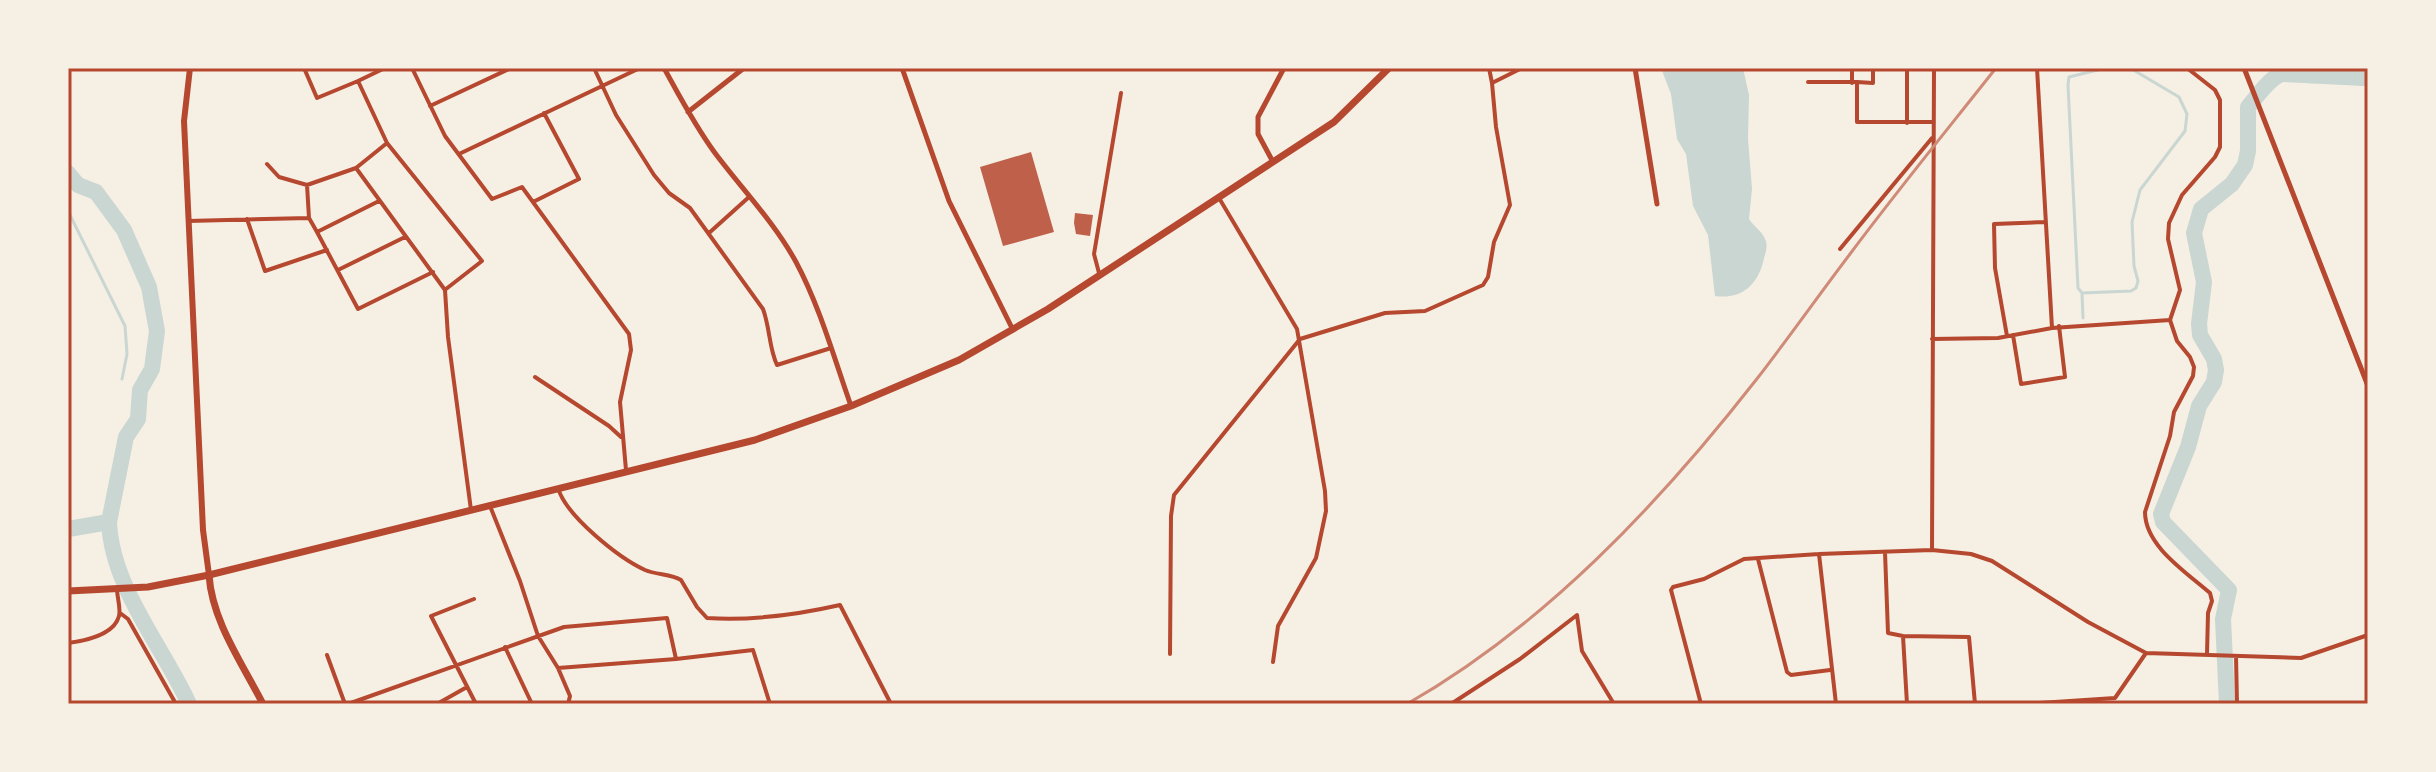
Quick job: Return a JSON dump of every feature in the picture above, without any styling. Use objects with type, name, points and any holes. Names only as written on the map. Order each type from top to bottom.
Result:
[{"type":"main road","points":[[190,68],[184,121],[187,221],[203,530],[210,598],[263,704]]},
{"type":"main road","points":[[68,591],[148,587],[209,575],[755,440],[851,406],[959,360],[1100,276],[1334,122],[1389,68]]},
{"type":"street","points":[[304,68],[317,98],[385,68]]},
{"type":"street","points":[[412,68],[445,136],[492,199],[522,187],[629,334],[631,350],[620,402],[626,472]]},
{"type":"street","points":[[429,106],[511,68]]},
{"type":"street","points":[[594,68],[616,115],[654,175],[669,193],[690,208],[763,309],[770,327],[772,354],[777,365],[831,348]]},
{"type":"street","points":[[459,154],[640,68]]},
{"type":"street","points":[[664,68],[688,112],[795,262],[851,406]]},
{"type":"street","points":[[688,112],[744,68]]},
{"type":"street","points":[[902,68],[949,201],[1013,330]]},
{"type":"street","points":[[1273,162],[1261,141],[1257,125],[1258,117],[1284,68]]},
{"type":"street","points":[[1170,654],[1172,500],[1300,339],[1385,313],[1425,311],[1483,285],[1488,277],[1494,242],[1510,205],[1489,68]]},
{"type":"street","points":[[1492,83],[1522,68]]},
{"type":"street","points":[[1635,68],[1657,204]]},
{"type":"street","points":[[1852,68],[1857,122],[1934,122]]},
{"type":"street","points":[[1808,82],[1873,83],[1873,68]]},
{"type":"street","points":[[1907,68],[1907,123]]},
{"type":"street","points":[[1932,550],[1934,68]]},
{"type":"street","points":[[2037,68],[2052,328]]},
{"type":"street","points":[[2187,68],[2215,90],[2220,100],[2220,147],[2182,195],[2169,223],[2168,239],[2180,290],[2170,320],[2177,341],[2194,367],[2193,376],[2174,412],[2170,436],[2145,512],[2145,524],[2155,542],[2210,593],[2207,654]]},
{"type":"street","points":[[2244,68],[2368,386]]},
{"type":"street","points":[[358,81],[387,143],[482,261],[445,290]]},
{"type":"street","points":[[1100,276],[1094,254],[1121,93]]},
{"type":"street","points":[[533,202],[579,179],[544,113]]},
{"type":"street","points":[[1840,249],[1933,136]]},
{"type":"street","points":[[267,164],[279,177],[307,185],[356,168],[387,143]]},
{"type":"street","points":[[356,168],[445,290],[448,337],[471,510]]},
{"type":"street","points":[[307,185],[309,218],[358,309],[433,272]]},
{"type":"street","points":[[709,233],[750,197]]},
{"type":"street","points":[[1219,198],[1293,320],[1300,339],[1326,511],[1316,558],[1278,626],[1273,662]]},
{"type":"street","points":[[317,232],[379,201]]},
{"type":"street","points":[[187,221],[309,218]]},
{"type":"street","points":[[247,219],[265,271],[327,250]]},
{"type":"street","points":[[2044,222],[1994,224],[1995,268],[2021,384],[2065,377],[2059,326]]},
{"type":"street","points":[[338,270],[405,237]]},
{"type":"street","points":[[1932,339],[2010,336],[2059,326],[2170,320]]},
{"type":"street","points":[[535,377],[609,426],[623,439]]},
{"type":"street","points":[[558,488],[561,497],[579,518],[626,560],[660,575],[678,577],[707,618],[729,620],[795,615],[840,605],[891,704]]},
{"type":"street","points":[[490,506],[538,636],[558,668],[570,696],[568,704]]},
{"type":"street","points":[[1701,704],[1671,590],[1704,579],[1732,564],[1758,558],[1932,550],[1971,554],[1992,561],[2088,622],[2146,653],[2301,658],[2368,635]]},
{"type":"street","points":[[1885,551],[1888,633],[1969,637],[1975,704]]},
{"type":"street","points":[[1819,554],[1836,704]]},
{"type":"street","points":[[1758,558],[1787,672],[1791,675],[1830,670]]},
{"type":"street","points":[[68,643],[100,635],[117,621],[120,613],[117,589]]},
{"type":"street","points":[[474,599],[431,616],[476,704]]},
{"type":"street","points":[[120,613],[128,619],[176,704]]},
{"type":"street","points":[[1451,704],[1520,659],[1577,615],[1585,659],[1614,704]]},
{"type":"street","points":[[327,655],[346,704],[564,627],[667,618],[676,659]]},
{"type":"street","points":[[1903,636],[1907,704]]},
{"type":"street","points":[[505,647],[532,704]]},
{"type":"street","points":[[558,668],[753,650],[770,704]]},
{"type":"street","points":[[2024,704],[2109,702],[2146,653]]},
{"type":"street","points":[[2236,656],[2237,704]]},
{"type":"street","points":[[437,704],[467,687]]},
{"type":"shaded area","points":[[1661,68],[1743,68],[1749,95],[1748,139],[1752,189],[1749,219],[1764,236],[1767,246],[1762,267],[1754,282],[1734,295],[1715,296],[1708,235],[1693,206],[1686,154],[1677,139],[1671,94]]},
{"type":"building","points":[[1031,152],[1054,232],[1003,246],[980,167]]},
{"type":"building","points":[[1075,213],[1093,215],[1090,236],[1076,234]]},
{"type":"waterway","points":[[2082,293],[2078,288],[2068,85],[2069,77],[2106,68]]},
{"type":"waterway","points":[[2083,318],[2082,293],[2131,291],[2136,288],[2138,281],[2134,266],[2132,222],[2140,190],[2185,131],[2187,114],[2179,97],[2130,68]]},
{"type":"waterway","points":[[2227,704],[2223,619],[2229,590],[2163,522],[2161,514],[2188,447],[2199,406],[2214,382],[2216,370],[2214,359],[2200,335],[2204,282],[2194,233],[2201,209],[2232,184],[2245,165],[2248,107],[2270,81],[2279,75],[2368,78]]},
{"type":"waterway","points":[[68,173],[78,185],[96,192],[124,230],[149,287],[157,331],[152,369],[140,390],[138,419],[126,437],[109,522],[112,546],[129,593],[189,704]]},
{"type":"waterway","points":[[68,211],[125,326],[127,354],[122,379]]},
{"type":"waterway","points":[[68,529],[109,522]]},
{"type":"railway","points":[[1407,704],[1458,672],[1552,599],[1597,559],[1680,472],[1756,380],[1868,230],[1996,68]]}]
